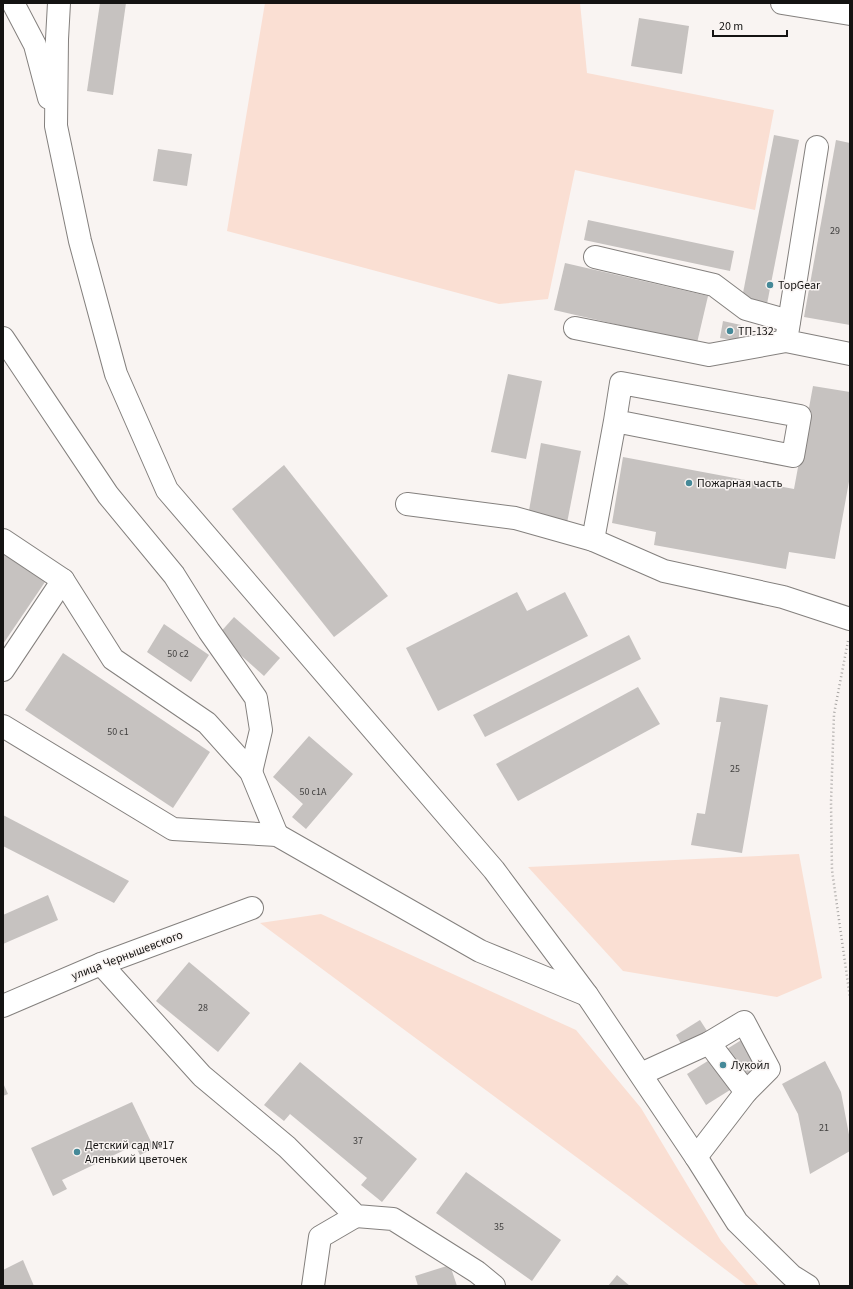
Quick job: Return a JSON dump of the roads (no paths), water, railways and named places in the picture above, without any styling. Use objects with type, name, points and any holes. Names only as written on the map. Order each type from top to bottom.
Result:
[{"type":"street","points":[[13,3],[35,45],[56,126],[80,241],[116,374],[167,490],[494,870],[587,995],[696,1157],[737,1222],[792,1276],[808,1286]]},
{"type":"street","points":[[56,126],[59,3]]},
{"type":"street","points":[[782,3],[850,14]]},
{"type":"street","points":[[787,331],[817,147]]},
{"type":"street","points":[[596,257],[714,285],[746,309],[787,331],[850,354]]},
{"type":"street","points":[[575,328],[709,355],[787,331]]},
{"type":"street","points":[[3,338],[108,495],[174,575],[209,631],[256,698],[261,730],[251,772]]},
{"type":"street","points":[[593,540],[621,383],[800,416],[793,456],[615,421]]},
{"type":"street","points":[[407,504],[515,518],[593,540],[664,572],[783,597],[849,628]]},
{"type":"street","points":[[3,540],[63,580],[113,659],[207,723],[251,772],[276,835]]},
{"type":"street","points":[[3,670],[63,580]]},
{"type":"street","points":[[3,726],[173,829],[276,835],[480,952],[587,995]]},
{"type":"street","name":"улица Чернышевского","points":[[3,1006],[100,964],[252,908]]},
{"type":"street","points":[[100,964],[202,1076],[287,1147],[356,1216]]},
{"type":"street","points":[[641,1074],[709,1043],[744,1022],[769,1069],[746,1092],[696,1157]]},
{"type":"street","points":[[709,1043],[746,1092]]},
{"type":"street","points":[[312,1286],[320,1237],[356,1216],[393,1219],[477,1272],[494,1286]]},
{"type":"place","name":"TopGear","points":[[770,285]]},
{"type":"place","name":"ТП-132","points":[[730,331]]},
{"type":"place","name":"Пожарная часть","points":[[689,483]]},
{"type":"place","name":"Лукойл","points":[[723,1065]]},
{"type":"place","name":"Детский сад №17 Аленький цветочек","points":[[77,1152]]}]
